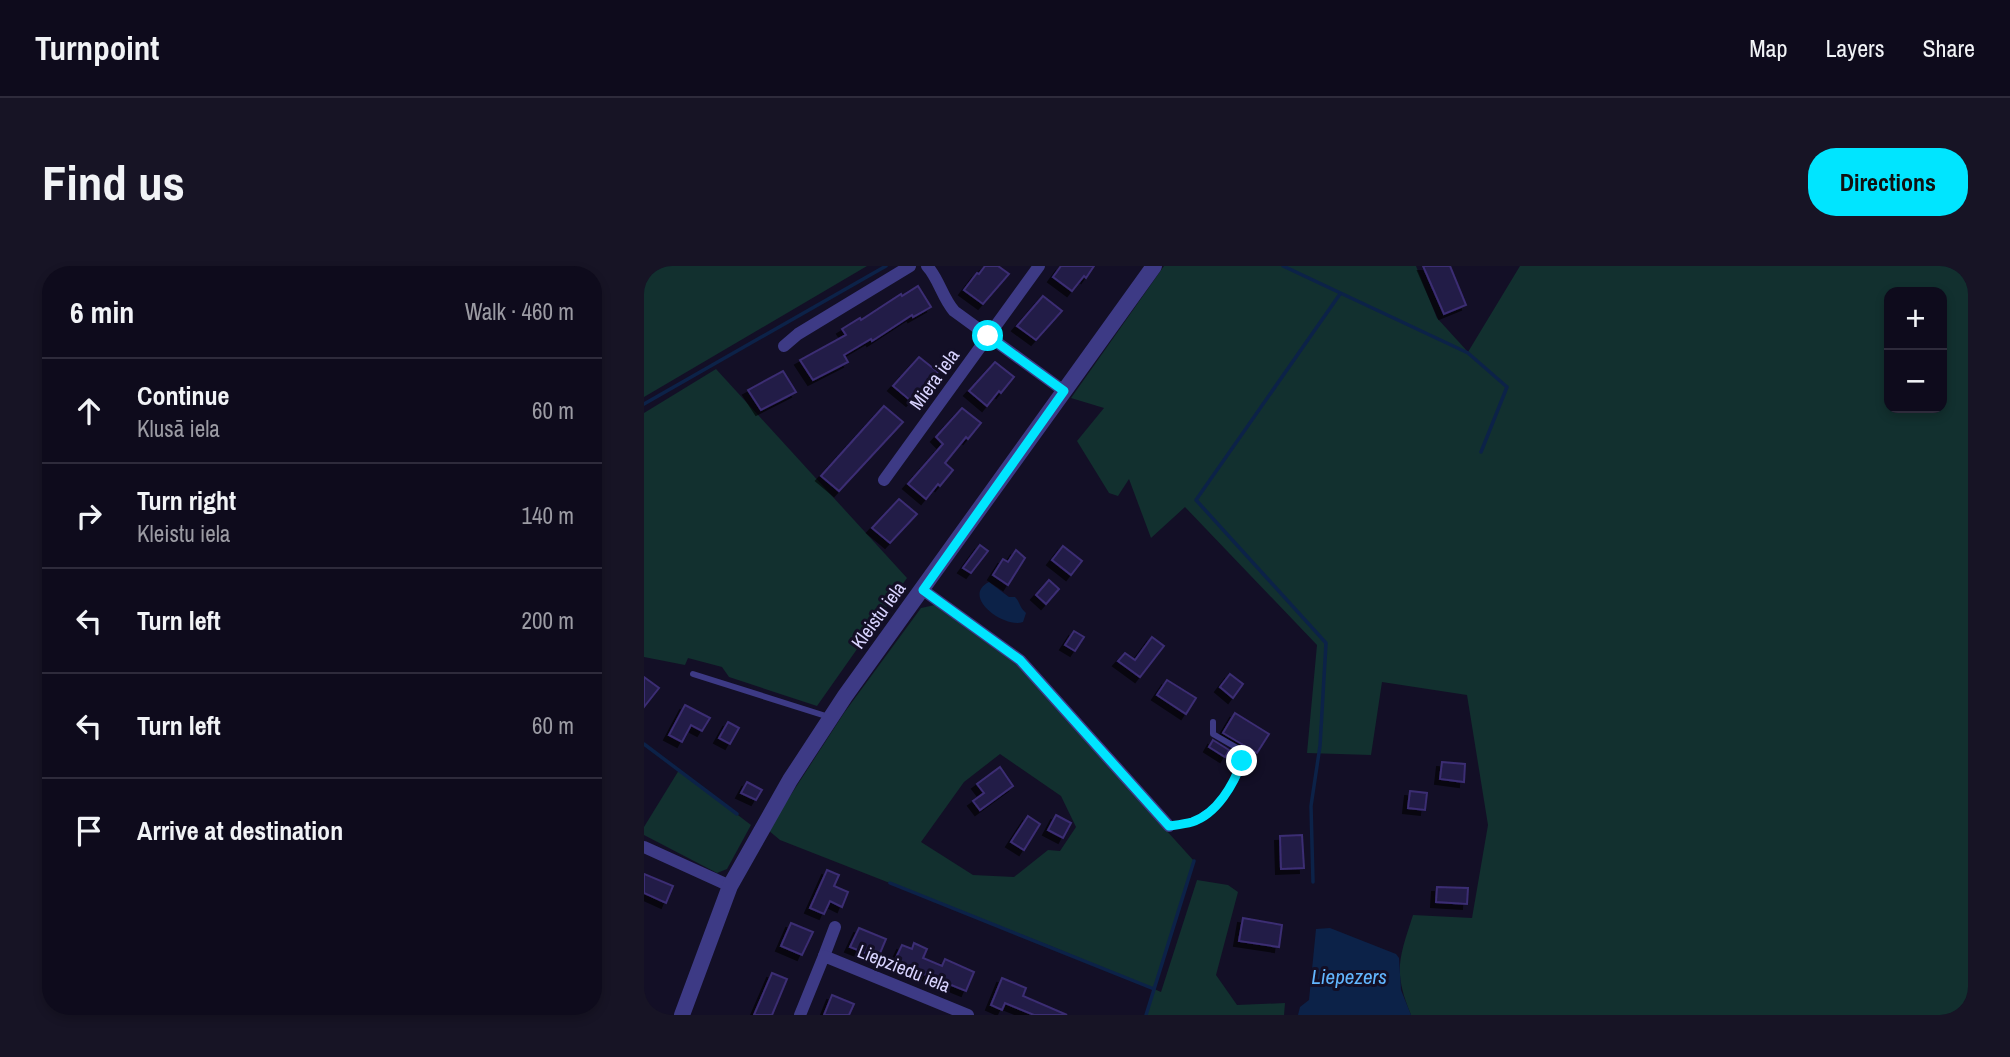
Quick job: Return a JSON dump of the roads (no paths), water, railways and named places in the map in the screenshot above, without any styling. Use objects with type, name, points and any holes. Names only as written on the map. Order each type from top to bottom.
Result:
[{"type":"street","points":[[784,346],[798,334],[910,266]]},
{"type":"street","points":[[927,266],[949,305],[958,314],[1064,391]]},
{"type":"street","name":"Miera iela","points":[[884,480],[1039,266]]},
{"type":"street","name":"Kleistu iela","points":[[684,1014],[730,886],[790,780],[831,718],[1154,266]]},
{"type":"street","points":[[923,590],[1020,660],[1169,826]]},
{"type":"street","points":[[644,847],[730,886]]},
{"type":"street","points":[[800,1015],[835,927]]},
{"type":"street","name":"Liepziedu iela","points":[[824,956],[968,1015]]},
{"type":"lane","points":[[693,674],[831,718]]},
{"type":"lane","points":[[1169,826],[1194,821],[1219,804],[1236,779],[1242,761],[1239,749],[1213,733],[1213,722]]},
{"type":"water","points":[[989,582],[1009,597],[1017,599],[1026,613],[1023,622],[1006,621],[982,603],[981,588]]},
{"type":"water","name":"Liepezers","points":[[1330,928],[1396,954],[1399,958],[1401,990],[1411,1015],[1298,1015],[1300,1007],[1309,1000],[1316,929]]},
{"type":"waterway","points":[[644,404],[886,266]]},
{"type":"waterway","points":[[1283,266],[1468,353],[1507,387],[1481,452]]},
{"type":"waterway","points":[[1313,882],[1311,806],[1320,746],[1326,643],[1196,500],[1340,294]]},
{"type":"waterway","points":[[644,744],[737,814]]},
{"type":"waterway","points":[[1146,1015],[1194,861]]},
{"type":"waterway","points":[[890,883],[1154,989]]}]
